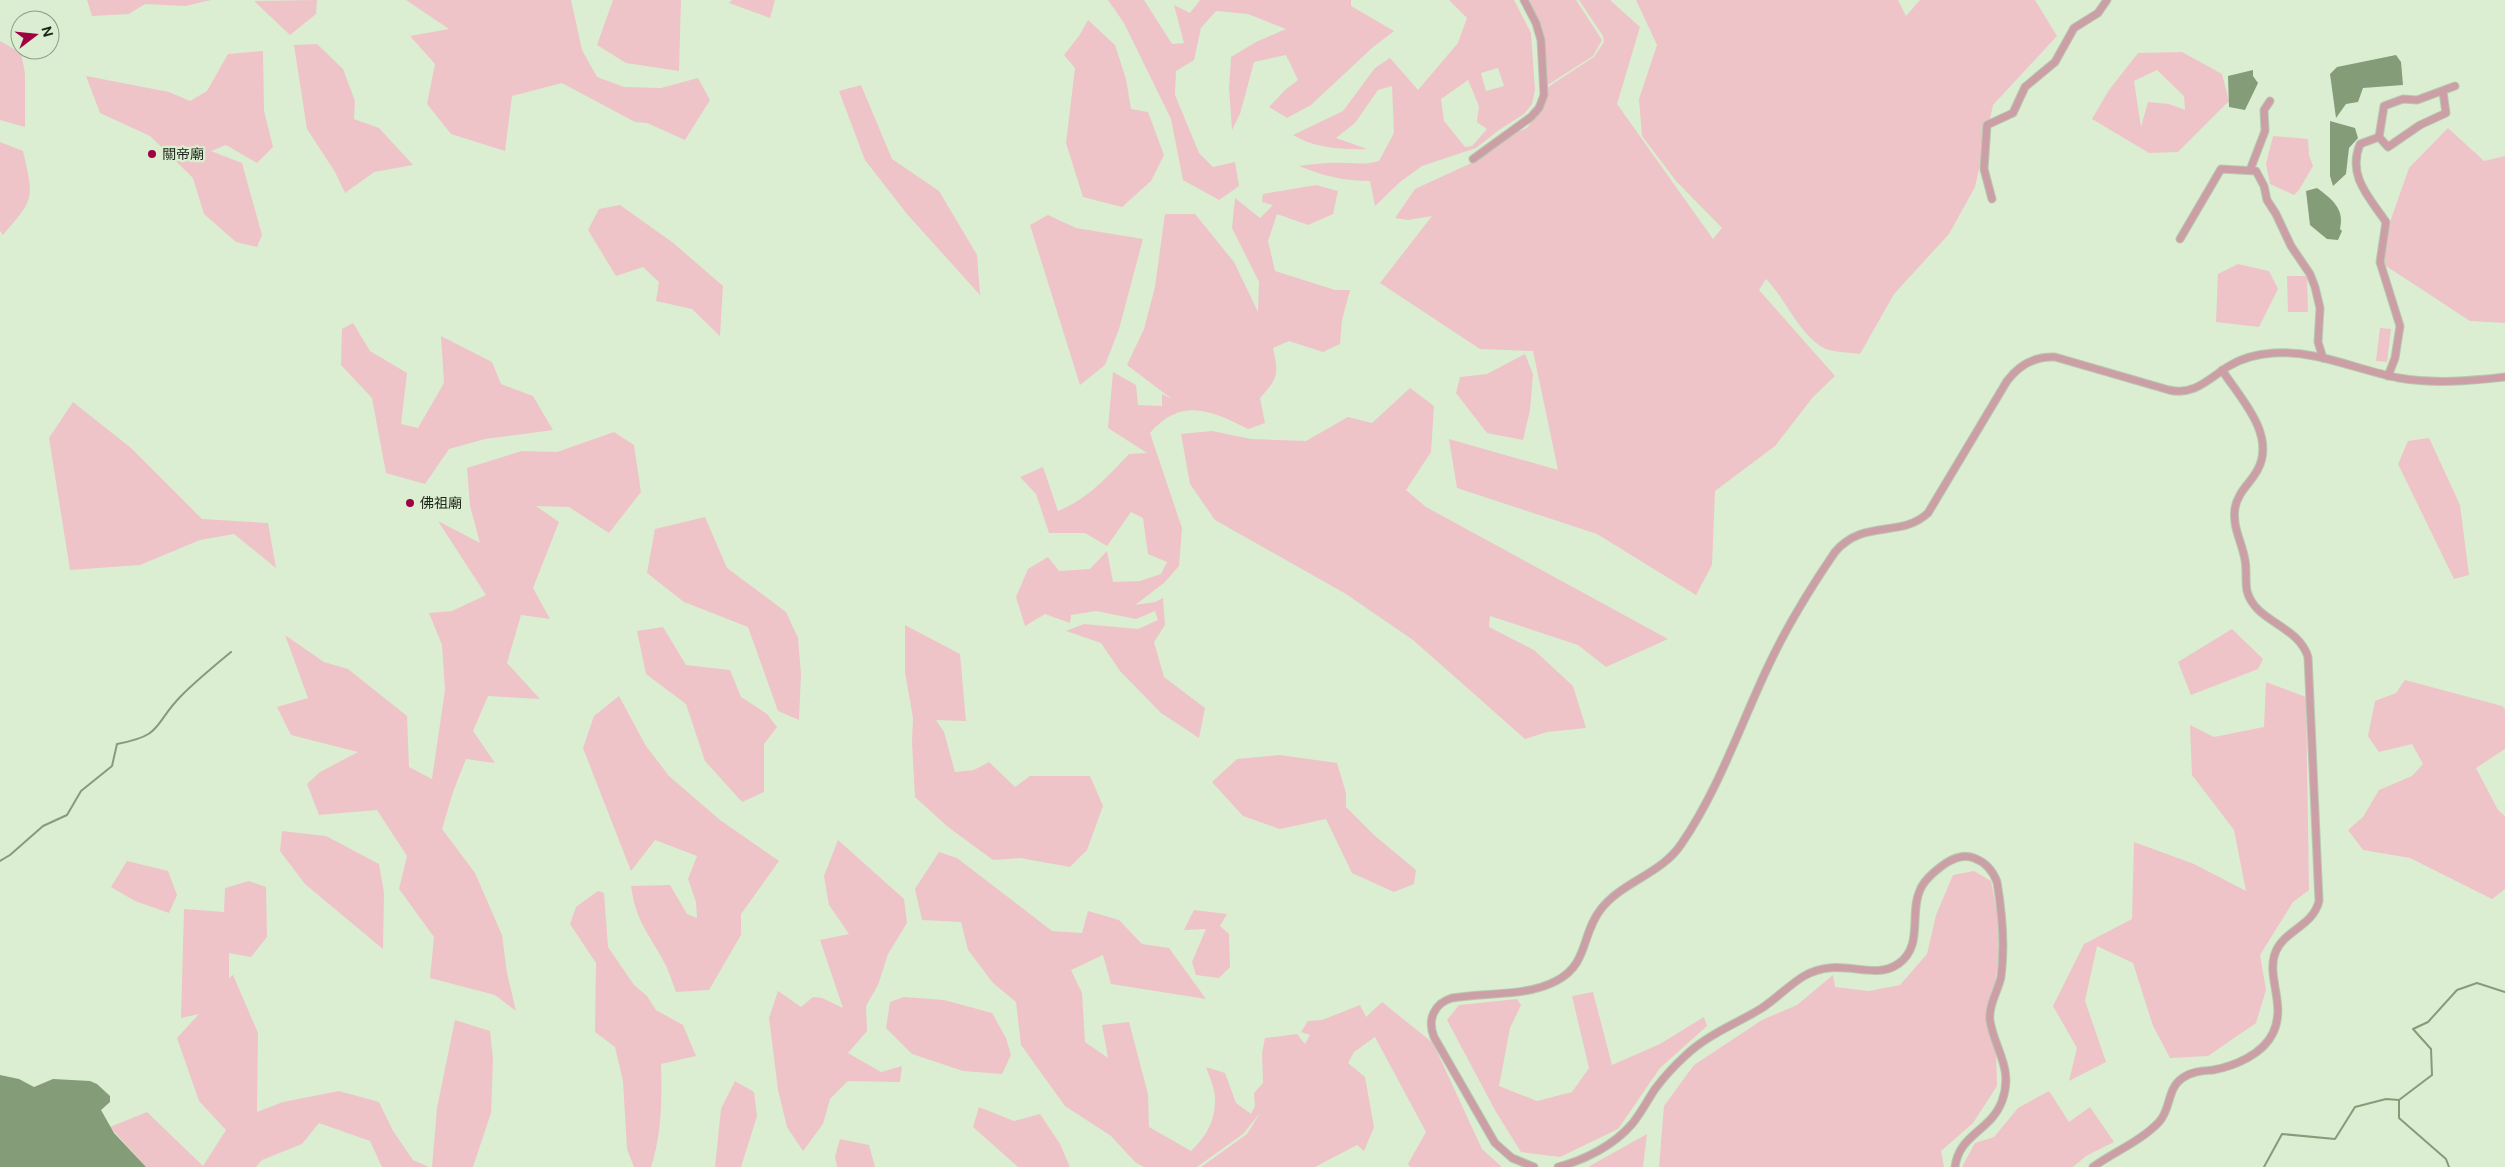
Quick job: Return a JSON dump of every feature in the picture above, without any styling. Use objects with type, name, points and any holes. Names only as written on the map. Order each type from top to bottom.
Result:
[{"type":"street","points":[[1473,159],[1532,117],[1540,108],[1544,95],[1541,40],[1536,23],[1524,0]]},
{"type":"street","points":[[1992,198],[1984,169],[1987,125],[2013,113],[2025,87],[2055,62],[2074,28],[2098,13],[2107,0]]},
{"type":"street","points":[[2379,137],[2384,106],[2403,99],[2417,100],[2455,86]]},
{"type":"street","points":[[2379,137],[2388,147],[2420,125],[2446,113],[2443,92]]},
{"type":"street","points":[[2250,170],[2265,131],[2264,110],[2270,101]]},
{"type":"street","points":[[2379,137],[2360,144],[2354,158],[2357,178],[2386,222],[2380,262],[2400,326],[2395,358],[2388,376]]},
{"type":"street","points":[[2180,239],[2221,169],[2256,171],[2264,186],[2267,200],[2276,214],[2291,246],[2310,274],[2320,308],[2318,342],[2323,358]]},
{"type":"street","points":[[1534,1167],[1512,1158],[1491,1136],[1434,1037],[1431,1023],[1437,1007],[1452,998],[1545,986],[1560,979],[1576,965],[1583,954],[1593,922],[1603,907],[1666,863],[1683,842],[1734,746],[1776,651],[1835,552],[1847,541],[1862,533],[1906,526],[1920,520],[1928,513],[2007,381],[2016,370],[2036,359],[2055,357],[2180,392],[2195,389],[2222,370],[2241,360],[2266,354],[2292,353],[2323,358],[2388,376],[2433,382],[2505,377]]},
{"type":"street","points":[[2093,1167],[2159,1122],[2166,1112],[2171,1091],[2181,1079],[2191,1073],[2220,1068],[2240,1061],[2267,1042],[2274,1031],[2279,1014],[2273,964],[2275,952],[2283,941],[2312,916],[2319,901],[2308,656],[2295,636],[2256,608],[2248,592],[2245,559],[2237,536],[2234,513],[2239,496],[2260,465],[2264,453],[2264,442],[2256,422],[2222,370]]},
{"type":"street","points":[[1558,1167],[1604,1147],[1619,1137],[1636,1120],[1666,1075],[1693,1049],[1708,1037],[1762,1008],[1804,976],[1818,969],[1835,966],[1880,971],[1901,962],[1907,955],[1913,942],[1916,902],[1922,886],[1943,865],[1964,856],[1977,860],[1988,867],[1997,886],[2003,957],[1990,1019],[2004,1062],[2006,1082],[2003,1098],[1997,1111],[1986,1126],[1962,1145],[1955,1167]]},
{"type":"shaded area","points":[[87,0],[211,0],[185,6],[145,4],[129,14],[92,16]]},
{"type":"shaded area","points":[[317,0],[316,14],[290,35],[254,1]]},
{"type":"shaded area","points":[[406,0],[571,0],[582,50],[597,77],[624,87],[661,88],[698,78],[710,100],[685,140],[647,123],[635,122],[562,83],[512,96],[505,151],[451,134],[427,104],[435,64],[410,36],[449,29]]},
{"type":"shaded area","points":[[613,0],[681,0],[679,71],[626,63],[597,45]]},
{"type":"shaded area","points":[[732,0],[775,0],[770,18],[729,3]]},
{"type":"shaded area","points":[[1108,0],[1144,0],[1172,44],[1184,43],[1174,5],[1190,13],[1200,0],[1351,0],[1351,6],[1394,31],[1372,48],[1311,105],[1287,118],[1269,107],[1285,90],[1298,80],[1286,55],[1254,62],[1240,114],[1232,130],[1229,88],[1231,57],[1256,42],[1286,29],[1248,14],[1216,11],[1201,28],[1194,60],[1176,71],[1175,95],[1199,153],[1213,167],[1235,162],[1239,186],[1219,200],[1183,180],[1171,119],[1124,23]]},
{"type":"shaded area","points":[[1449,0],[1514,0],[1531,33],[1535,90],[1532,104],[1524,114],[1476,148],[1422,166],[1400,182],[1375,206],[1370,181],[1334,177],[1299,166],[1379,161],[1394,133],[1392,86],[1378,90],[1355,123],[1336,138],[1367,149],[1329,147],[1310,143],[1293,135],[1343,111],[1375,68],[1390,58],[1418,90],[1458,43],[1467,18]],"holes":[[[1498,68],[1504,86],[1486,91],[1481,73]],[[1468,80],[1479,106],[1477,122],[1487,129],[1472,146],[1465,147],[1444,121],[1441,99]]]},
{"type":"shaded area","points":[[1528,0],[1576,0],[1602,40],[1593,56],[1546,86],[1543,55]]},
{"type":"shaded area","points":[[1579,0],[1610,0],[1640,27],[1617,104],[1713,239],[1722,228],[1676,181],[1642,136],[1639,99],[1657,45],[1636,0],[1898,0],[1906,16],[1920,0],[2035,0],[2057,36],[1993,105],[1975,187],[1949,234],[1894,294],[1860,354],[1826,349],[1813,340],[1766,279],[1759,290],[1835,376],[1813,397],[1775,446],[1715,491],[1712,565],[1696,595],[1597,534],[1457,488],[1449,439],[1558,470],[1533,351],[1480,349],[1380,283],[1432,216],[1408,220],[1395,218],[1415,189],[1480,159],[1505,137],[1527,128],[1547,98],[1548,87],[1594,57],[1604,42],[1603,36]]},
{"type":"shaded area","points":[[1088,20],[1115,45],[1126,79],[1131,109],[1148,112],[1164,155],[1151,181],[1122,207],[1083,197],[1066,143],[1075,68],[1064,55],[1079,36]]},
{"type":"shaded area","points":[[0,41],[10,47],[10,60],[22,60],[25,73],[25,127],[0,120]]},
{"type":"shaded area","points":[[317,44],[343,69],[355,101],[354,119],[379,128],[413,165],[374,172],[345,193],[335,172],[307,129],[294,45]]},
{"type":"shaded area","points":[[263,51],[264,111],[273,147],[257,163],[226,145],[211,151],[242,163],[262,235],[257,247],[236,242],[204,214],[193,178],[150,136],[100,113],[86,76],[169,92],[190,101],[207,91],[228,54]]},
{"type":"shaded area","points":[[2182,52],[2222,74],[2229,101],[2178,152],[2149,153],[2092,119],[2109,90],[2138,53]],"holes":[[[2157,70],[2184,96],[2185,110],[2169,104],[2148,102],[2141,127],[2134,81]]]},
{"type":"shaded area","points":[[2396,55],[2401,62],[2403,85],[2363,88],[2358,102],[2346,104],[2336,118],[2330,74],[2337,67]]},
{"type":"shaded area","points":[[2253,70],[2253,76],[2258,83],[2245,110],[2229,107],[2228,76]]},
{"type":"shaded area","points":[[861,85],[892,159],[939,191],[977,255],[980,295],[907,214],[865,160],[839,91]]},
{"type":"shaded area","points":[[2330,121],[2355,128],[2358,138],[2349,148],[2346,174],[2333,186],[2330,176]]},
{"type":"shaded area","points":[[2448,128],[2484,161],[2505,156],[2505,323],[2470,321],[2383,264],[2391,219],[2409,168]]},
{"type":"shaded area","points":[[2273,136],[2308,139],[2309,155],[2313,166],[2294,195],[2270,184],[2266,164]]},
{"type":"shaded area","points":[[0,142],[23,151],[30,189],[26,205],[3,235],[0,231]]},
{"type":"shaded area","points":[[1316,185],[1338,191],[1333,214],[1308,225],[1277,214],[1268,241],[1275,271],[1335,290],[1350,290],[1342,320],[1340,344],[1323,352],[1289,341],[1273,348],[1276,376],[1260,398],[1265,423],[1248,429],[1209,412],[1185,411],[1173,415],[1150,433],[1182,528],[1179,566],[1164,583],[1135,605],[1155,602],[1163,598],[1165,625],[1154,642],[1164,677],[1205,708],[1199,738],[1161,713],[1120,671],[1101,643],[1066,631],[1084,624],[1138,629],[1158,620],[1155,611],[1136,619],[1096,611],[1071,615],[1070,623],[1045,614],[1025,626],[1016,597],[1028,569],[1048,557],[1059,571],[1090,569],[1107,551],[1113,582],[1140,581],[1161,574],[1167,562],[1148,554],[1143,518],[1131,512],[1107,546],[1085,533],[1049,533],[1036,494],[1020,477],[1043,467],[1058,511],[1088,494],[1129,454],[1147,453],[1108,428],[1113,372],[1136,385],[1138,405],[1162,406],[1162,394],[1172,399],[1127,365],[1144,329],[1155,287],[1165,214],[1195,214],[1234,262],[1258,312],[1259,282],[1232,228],[1235,198],[1260,218],[1273,205],[1262,202],[1263,194]]},
{"type":"shaded area","points":[[2317,188],[2328,196],[2339,210],[2341,216],[2340,229],[2342,231],[2338,240],[2327,239],[2310,225],[2306,191]]},
{"type":"shaded area","points":[[620,205],[672,242],[723,286],[720,336],[692,309],[656,301],[659,282],[643,267],[616,276],[588,230],[599,209]]},
{"type":"shaded area","points":[[1048,215],[1076,228],[1143,239],[1119,329],[1105,365],[1080,385],[1030,225]]},
{"type":"shaded area","points":[[2238,264],[2269,271],[2278,289],[2259,327],[2216,322],[2218,274]]},
{"type":"shaded area","points":[[2287,276],[2307,276],[2308,312],[2288,312]]},
{"type":"shaded area","points":[[353,323],[370,351],[407,373],[401,424],[418,428],[444,383],[441,336],[492,362],[501,384],[533,396],[553,430],[485,439],[449,449],[425,484],[386,473],[372,398],[341,365],[342,329]]},
{"type":"shaded area","points":[[2380,328],[2391,329],[2387,362],[2376,361]]},
{"type":"shaded area","points":[[1525,354],[1533,374],[1530,410],[1523,440],[1487,433],[1456,393],[1460,377],[1487,374]]},
{"type":"shaded area","points":[[1410,388],[1434,406],[1431,452],[1406,490],[1426,507],[1668,639],[1606,667],[1578,645],[1490,616],[1489,627],[1534,650],[1573,686],[1586,728],[1547,732],[1525,739],[1413,640],[1346,594],[1215,520],[1190,484],[1181,434],[1212,431],[1251,439],[1306,441],[1348,417],[1372,423]]},
{"type":"shaded area","points":[[73,402],[131,448],[202,519],[268,523],[276,568],[234,534],[200,540],[140,565],[70,570],[49,438]]},
{"type":"shaded area","points":[[614,432],[634,445],[641,492],[609,533],[569,507],[536,506],[559,522],[533,588],[550,619],[521,615],[507,663],[540,699],[488,696],[473,731],[495,763],[466,759],[453,792],[442,829],[475,873],[502,935],[507,973],[516,1011],[495,995],[430,978],[434,937],[399,889],[407,856],[377,810],[319,815],[307,784],[320,772],[358,752],[291,735],[277,707],[308,698],[285,635],[324,662],[348,669],[407,716],[409,767],[432,779],[445,690],[442,645],[429,613],[452,611],[486,595],[438,521],[480,543],[470,506],[467,468],[522,451],[557,452]]},
{"type":"shaded area","points":[[2429,438],[2460,505],[2469,575],[2454,579],[2398,464],[2408,441]]},
{"type":"shaded area","points":[[705,517],[727,568],[786,612],[798,638],[801,674],[799,720],[778,711],[748,627],[684,602],[647,573],[655,529]]},
{"type":"shaded area","points":[[905,625],[960,654],[966,721],[936,720],[944,732],[955,772],[974,770],[989,762],[1015,787],[1030,776],[1090,776],[1103,806],[1087,850],[1070,867],[1020,858],[993,860],[948,827],[915,797],[912,742],[913,718],[905,672]]},
{"type":"shaded area","points":[[663,627],[686,665],[730,670],[741,697],[767,714],[777,727],[764,744],[764,792],[742,802],[705,761],[686,704],[646,674],[637,631]]},
{"type":"shaded area","points":[[2232,629],[2263,659],[2258,669],[2191,695],[2178,662]]},
{"type":"shaded area","points":[[2405,680],[2502,706],[2505,709],[2505,749],[2476,768],[2498,810],[2505,816],[2505,889],[2492,899],[2410,858],[2363,850],[2348,830],[2363,817],[2379,790],[2412,776],[2423,764],[2412,744],[2379,752],[2368,736],[2375,701],[2396,693]]},
{"type":"shaded area","points":[[2266,682],[2306,697],[2309,890],[2293,902],[2260,955],[2266,990],[2256,1023],[2208,1056],[2170,1058],[2153,1026],[2133,963],[2097,946],[2085,1001],[2106,1062],[2069,1081],[2077,1048],[2053,1006],[2084,944],[2132,919],[2134,842],[2194,864],[2246,891],[2234,830],[2192,775],[2190,725],[2214,737],[2264,727]]},
{"type":"shaded area","points":[[619,696],[646,746],[669,776],[720,820],[779,861],[741,914],[741,935],[709,990],[676,992],[666,965],[639,918],[631,886],[670,885],[687,914],[697,918],[696,902],[688,879],[697,856],[655,840],[631,871],[583,748],[594,716]]},
{"type":"shaded area","points":[[1280,755],[1337,763],[1346,793],[1346,807],[1375,836],[1416,870],[1414,884],[1394,892],[1352,873],[1326,819],[1280,829],[1243,816],[1212,782],[1237,759]]},
{"type":"shaded area","points":[[282,831],[326,836],[379,864],[384,893],[383,949],[305,884],[280,851]]},
{"type":"shaded area","points":[[838,840],[904,899],[907,923],[888,954],[878,985],[866,1006],[867,1031],[848,1053],[881,1072],[902,1066],[900,1082],[848,1081],[830,1099],[823,1124],[803,1151],[787,1127],[778,1090],[769,1018],[778,991],[801,1007],[813,997],[822,998],[843,1008],[820,940],[849,934],[829,905],[824,876]]},
{"type":"shaded area","points":[[939,852],[957,858],[1052,931],[1082,933],[1088,911],[1119,920],[1142,944],[1169,948],[1206,999],[1111,984],[1103,955],[1071,970],[1082,993],[1085,1042],[1108,1058],[1102,1025],[1129,1022],[1148,1094],[1149,1127],[1191,1151],[1209,1128],[1214,1114],[1215,1094],[1206,1067],[1225,1073],[1236,1103],[1251,1114],[1255,1106],[1254,1093],[1263,1083],[1262,1053],[1265,1038],[1297,1034],[1305,1044],[1310,1035],[1301,1032],[1308,1021],[1322,1020],[1360,1005],[1366,1017],[1382,1002],[1433,1043],[1482,1149],[1502,1167],[1410,1167],[1408,1164],[1426,1132],[1375,1037],[1354,1052],[1348,1063],[1365,1077],[1374,1127],[1364,1151],[1357,1145],[1315,1167],[1201,1167],[1247,1134],[1260,1113],[1243,1134],[1197,1167],[1144,1167],[1135,1162],[1111,1136],[1065,1106],[1021,1045],[1016,1002],[993,983],[968,950],[961,922],[922,920],[915,889]]},
{"type":"shaded area","points":[[127,861],[168,871],[177,895],[169,913],[135,901],[111,887]]},
{"type":"shaded area","points":[[1974,871],[1991,881],[1997,912],[1999,956],[1994,990],[1988,1009],[1996,1045],[1997,1086],[1973,1123],[1941,1151],[1944,1167],[1659,1167],[1664,1106],[1694,1065],[1762,1020],[1797,1005],[1833,975],[1835,987],[1869,991],[1900,985],[1927,954],[1936,915],[1953,875]]},
{"type":"shaded area","points":[[249,881],[266,887],[267,937],[251,957],[229,953],[229,978],[233,975],[258,1033],[257,1112],[283,1102],[339,1091],[379,1102],[393,1131],[413,1160],[429,1167],[382,1167],[370,1141],[319,1123],[302,1144],[262,1160],[256,1167],[146,1167],[110,1127],[147,1112],[203,1166],[226,1130],[199,1101],[177,1038],[199,1014],[181,1018],[184,909],[224,912],[225,888]]},
{"type":"shaded area","points":[[598,891],[604,893],[608,947],[634,985],[647,996],[656,1010],[683,1025],[696,1056],[661,1064],[659,1129],[651,1167],[634,1167],[627,1149],[623,1081],[615,1047],[595,1032],[596,963],[570,924],[576,907]]},
{"type":"shaded area","points":[[1194,910],[1227,914],[1220,926],[1229,934],[1230,967],[1219,978],[1196,975],[1192,962],[1206,929],[1184,930]]},
{"type":"shaded area","points":[[1593,992],[1612,1065],[1660,1044],[1704,1017],[1707,1026],[1660,1068],[1618,1129],[1560,1157],[1521,1152],[1496,1112],[1447,1020],[1459,1005],[1517,999],[1521,1005],[1510,1028],[1499,1086],[1537,1101],[1572,1092],[1589,1068],[1572,996]]},
{"type":"shaded area","points":[[904,997],[944,1000],[992,1013],[1006,1038],[1011,1055],[1002,1074],[963,1071],[912,1054],[886,1028],[890,1002]]},
{"type":"shaded area","points":[[455,1020],[490,1031],[493,1059],[491,1113],[473,1167],[432,1167],[437,1108]]},
{"type":"shaded area","points":[[0,1075],[19,1079],[34,1087],[53,1079],[90,1081],[97,1084],[110,1096],[110,1102],[101,1110],[114,1133],[146,1167],[0,1167]]},
{"type":"shaded area","points":[[735,1081],[754,1092],[757,1116],[741,1167],[715,1167],[721,1109]]},
{"type":"shaded area","points":[[2049,1091],[2069,1122],[2090,1107],[2114,1142],[2086,1156],[2073,1167],[1962,1167],[1975,1143],[1994,1137],[2018,1108]]},
{"type":"shaded area","points":[[979,1107],[1014,1121],[1040,1114],[1060,1144],[1070,1167],[1018,1167],[973,1127]]},
{"type":"shaded area","points":[[1647,1134],[1643,1167],[1588,1167]]},
{"type":"shaded area","points":[[840,1139],[869,1145],[875,1167],[837,1167],[835,1157]]},
{"type":"waterway","points":[[0,861],[10,855],[43,826],[67,815],[81,791],[112,766],[117,744],[132,741],[151,732],[182,695],[231,652]]},
{"type":"waterway","points":[[2449,1167],[2446,1159],[2399,1118],[2399,1100],[2432,1075],[2431,1049],[2413,1029],[2428,1022],[2457,990],[2477,983],[2505,992]]},
{"type":"waterway","points":[[2264,1167],[2282,1134],[2335,1139],[2355,1107],[2386,1099],[2399,1100]]},
{"type":"place","name":"關帝廟","points":[[152,154]]},
{"type":"place","name":"佛祖廟","points":[[410,503]]}]
